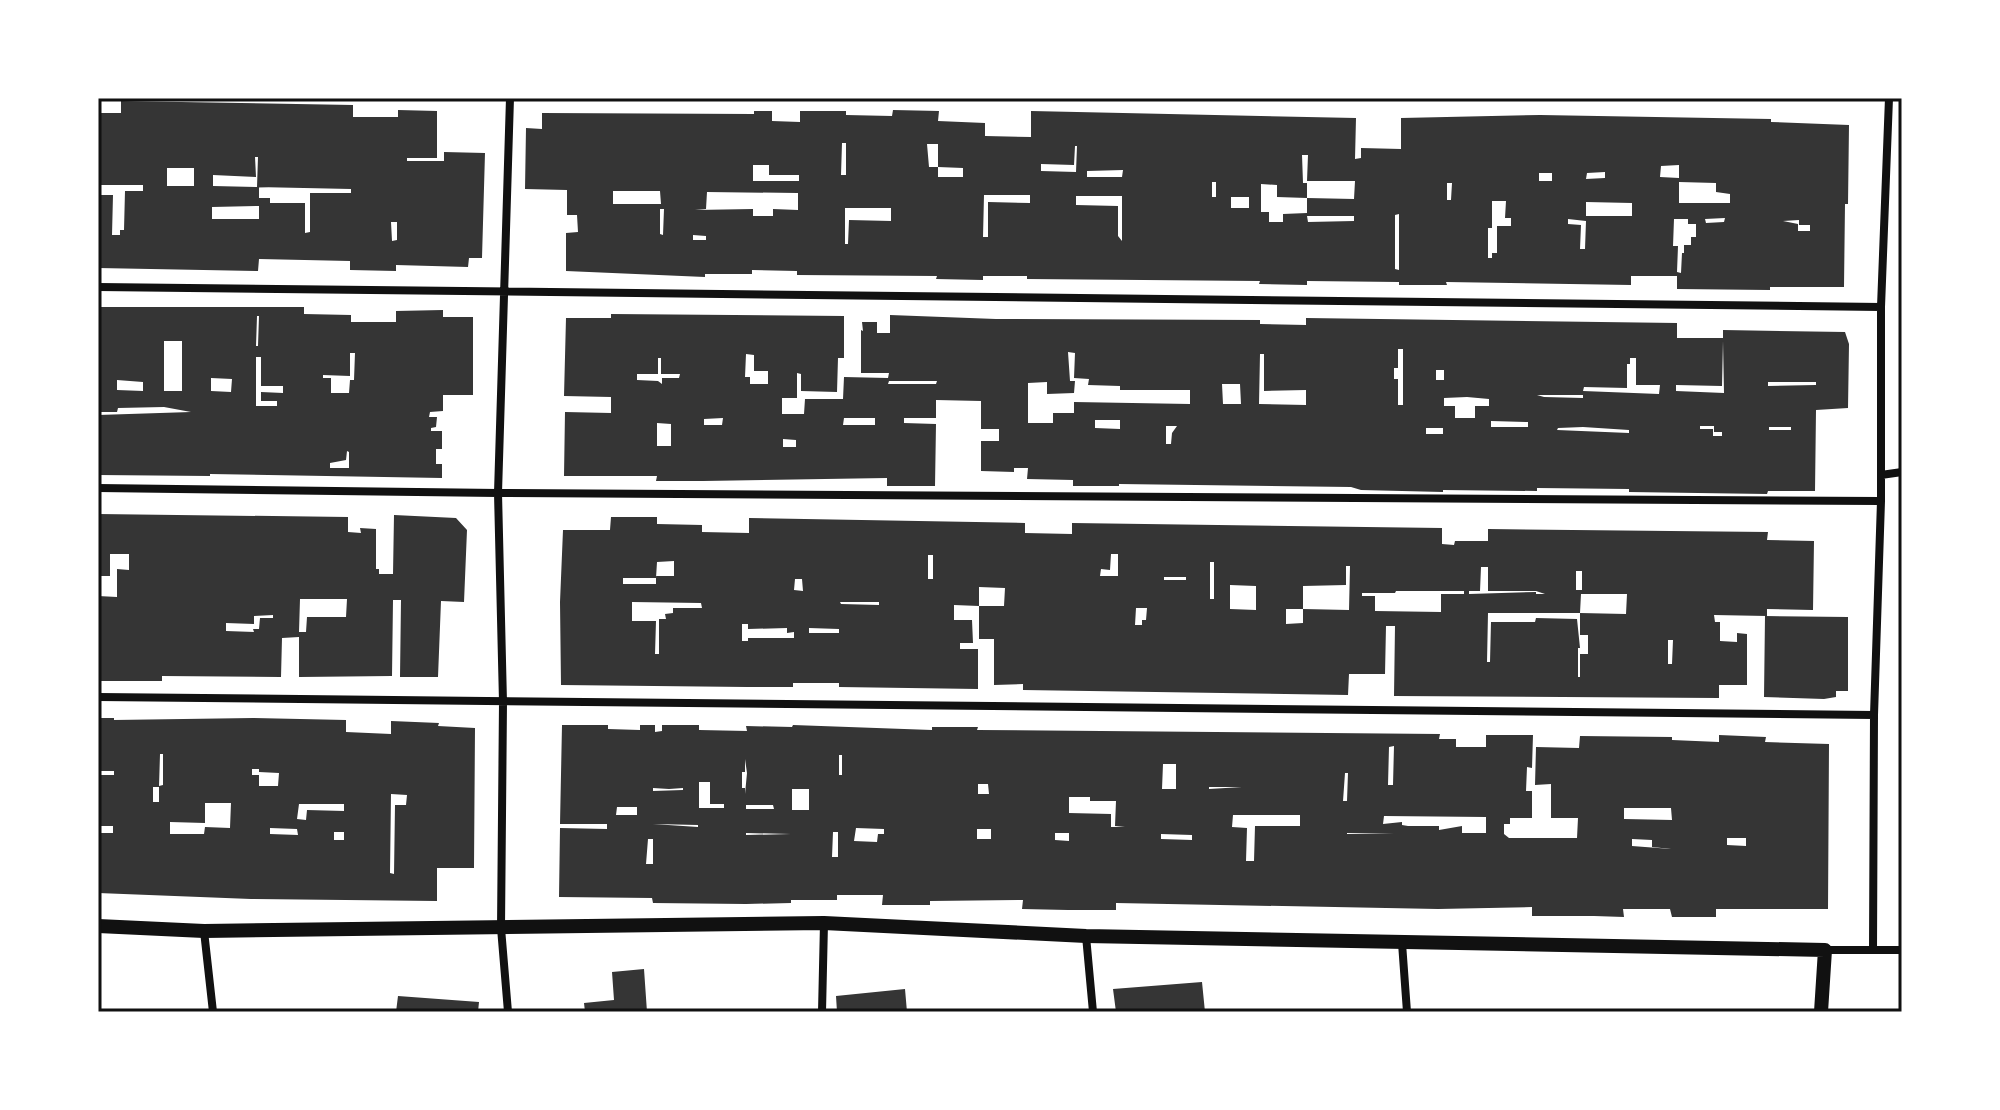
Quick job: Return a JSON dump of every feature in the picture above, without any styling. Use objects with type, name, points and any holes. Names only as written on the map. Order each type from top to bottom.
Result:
[{"type":"street","points":[[508,1012],[501,928],[503,702],[498,493],[510,98]]},
{"type":"street","points":[[1873,950],[1874,715],[1881,501],[1881,307],[1889,98]]},
{"type":"street","points":[[98,287],[1881,307]]},
{"type":"street","points":[[1881,475],[1902,472]]},
{"type":"street","points":[[98,488],[1881,501]]},
{"type":"street","points":[[98,697],[1874,715]]},
{"type":"street","points":[[822,1012],[824,923]]},
{"type":"street","points":[[98,926],[204,931],[824,923],[1086,936],[1902,950]]},
{"type":"street","points":[[204,931],[213,1012]]},
{"type":"street","points":[[1086,936],[1093,1012]]},
{"type":"street","points":[[1402,943],[1407,1012]]},
{"type":"street","points":[[1821,1012],[1825,950]]},
{"type":"building","points":[[121,101],[353,105],[353,117],[398,117],[398,110],[437,111],[437,158],[407,158],[407,161],[444,161],[444,152],[485,153],[482,258],[469,258],[468,267],[396,265],[396,271],[350,270],[350,261],[259,259],[258,271],[98,268],[98,195],[113,195],[112,235],[120,235],[120,230],[124,230],[125,191],[143,191],[143,185],[98,185],[98,113],[121,113]],"holes":[[[255,157],[258,157],[257,187],[213,186],[213,175],[256,177]],[[167,168],[194,168],[194,186],[167,186]],[[259,187],[351,189],[351,193],[310,193],[310,232],[305,233],[305,203],[270,203],[270,198],[259,198]],[[259,206],[259,219],[212,219],[212,207]],[[391,222],[397,222],[397,240],[392,241]]]},
{"type":"building","points":[[893,110],[939,111],[938,121],[985,123],[985,136],[1031,137],[1031,111],[1356,118],[1355,159],[1361,158],[1361,148],[1401,149],[1401,118],[1540,115],[1771,119],[1771,122],[1849,125],[1844,287],[1677,289],[1677,276],[1631,276],[1631,285],[1446,282],[1447,285],[1399,285],[1399,282],[1307,281],[1307,285],[1259,284],[1260,281],[1027,279],[1027,276],[983,276],[983,280],[936,279],[937,276],[797,275],[797,271],[752,270],[752,274],[705,274],[705,277],[566,271],[566,233],[578,232],[577,215],[567,215],[567,190],[525,189],[526,128],[542,129],[542,113],[754,114],[754,111],[772,111],[772,121],[800,122],[800,111],[846,111],[846,115],[892,116]],"holes":[[[842,143],[846,143],[846,175],[841,175]],[[927,144],[938,144],[938,167],[929,167]],[[1077,146],[1076,172],[1041,171],[1041,164],[1074,165]],[[1302,155],[1308,155],[1307,181],[1355,181],[1354,199],[1307,198],[1307,183],[1303,183]],[[753,165],[769,165],[769,175],[799,175],[799,181],[753,181]],[[1679,165],[1679,178],[1660,177],[1661,166]],[[938,167],[963,168],[963,177],[938,177]],[[1123,170],[1122,177],[1087,177],[1087,171]],[[1605,172],[1605,178],[1586,179],[1587,173]],[[1539,173],[1552,173],[1552,181],[1539,181]],[[1212,182],[1216,182],[1216,197],[1212,197]],[[1679,182],[1716,183],[1716,192],[1730,194],[1730,203],[1679,203]],[[1447,183],[1452,183],[1451,200],[1447,200]],[[1261,184],[1277,185],[1277,197],[1307,198],[1307,213],[1283,214],[1283,222],[1269,222],[1269,212],[1261,212]],[[613,191],[660,191],[661,204],[613,204]],[[707,192],[798,193],[798,210],[773,209],[773,216],[753,216],[753,209],[695,210],[706,209]],[[984,195],[1030,195],[1030,203],[988,202],[988,237],[983,237]],[[1076,196],[1122,196],[1122,241],[1118,236],[1118,206],[1076,205]],[[1231,197],[1249,197],[1249,208],[1231,208]],[[1492,201],[1506,201],[1505,218],[1511,218],[1511,226],[1497,226],[1497,253],[1492,253],[1492,258],[1488,258]],[[1586,202],[1632,203],[1632,216],[1586,216]],[[845,208],[891,208],[891,221],[849,220],[848,244],[845,244]],[[660,209],[664,209],[663,235],[660,234]],[[1399,214],[1399,270],[1395,269],[1395,215]],[[1307,216],[1354,216],[1354,221],[1308,222]],[[1725,218],[1724,222],[1706,223],[1705,219]],[[1568,219],[1586,221],[1585,249],[1580,249],[1581,225],[1568,224]],[[1674,219],[1688,219],[1688,224],[1696,224],[1696,237],[1691,237],[1691,245],[1684,245],[1681,273],[1677,272],[1678,246],[1673,246]],[[1799,220],[1799,225],[1810,225],[1810,231],[1798,231],[1798,224],[1783,221]],[[693,235],[706,236],[706,240],[693,240]]]},
{"type":"building","points":[[98,307],[304,307],[304,314],[351,315],[351,322],[396,322],[396,311],[443,310],[443,317],[473,317],[473,395],[443,395],[443,411],[430,412],[429,417],[437,417],[436,427],[431,431],[442,431],[442,449],[436,449],[436,464],[442,464],[442,478],[98,475],[98,415],[191,412],[164,407],[118,408],[117,412],[98,412]],"holes":[[[257,316],[259,316],[258,346]],[[164,341],[182,341],[182,391],[164,391]],[[350,353],[355,353],[354,380],[350,380],[349,393],[331,393],[331,378],[323,378],[323,375],[350,376]],[[256,357],[261,357],[261,386],[283,386],[283,393],[261,392],[261,401],[277,401],[277,406],[256,406]],[[211,378],[232,379],[231,392],[211,391]],[[117,380],[143,382],[143,391],[117,390]],[[349,452],[349,468],[330,468],[330,463],[346,460]]]},
{"type":"building","points":[[611,314],[844,316],[844,358],[838,358],[837,392],[801,391],[801,374],[797,373],[797,398],[782,398],[782,414],[804,414],[805,399],[843,399],[844,377],[888,378],[889,373],[861,373],[861,330],[862,322],[877,322],[877,333],[890,333],[890,315],[996,319],[1260,320],[1260,324],[1306,325],[1306,318],[1677,323],[1677,338],[1723,338],[1723,330],[1845,332],[1849,344],[1848,408],[1816,410],[1815,491],[1768,491],[1767,494],[1629,492],[1629,489],[1537,488],[1537,491],[1443,492],[1361,490],[1351,487],[1073,486],[1073,480],[1027,479],[1028,468],[1014,468],[1014,472],[981,471],[981,441],[999,441],[999,429],[981,429],[981,401],[936,400],[936,418],[904,418],[904,423],[936,424],[935,486],[887,486],[887,478],[656,481],[657,476],[564,476],[565,412],[611,413],[611,397],[564,396],[566,318],[611,318]],"holes":[[[1723,341],[1724,393],[1676,391],[1676,385],[1722,386]],[[1398,349],[1403,349],[1403,405],[1398,405],[1398,379],[1394,379],[1394,368],[1398,368]],[[1068,352],[1075,353],[1074,378],[1089,379],[1088,385],[1120,386],[1120,390],[1190,390],[1190,404],[1074,402],[1074,413],[1053,413],[1053,423],[1028,423],[1028,383],[1047,382],[1047,394],[1074,393],[1075,381],[1070,381]],[[746,354],[754,355],[754,371],[768,371],[768,384],[750,384],[750,377],[745,377]],[[1260,354],[1264,354],[1264,391],[1306,390],[1306,405],[1259,404]],[[658,358],[661,358],[661,374],[680,374],[679,378],[662,378],[662,384],[637,380],[637,374],[658,374]],[[1630,358],[1636,358],[1636,385],[1660,385],[1659,394],[1583,391],[1584,387],[1627,388]],[[1436,370],[1444,370],[1444,380],[1436,380]],[[889,381],[937,381],[936,384],[888,384]],[[1768,382],[1816,382],[1816,385],[1768,386]],[[1222,384],[1240,384],[1241,404],[1223,404]],[[1537,395],[1583,395],[1583,398],[1544,397]],[[1444,398],[1489,399],[1489,406],[1475,406],[1475,418],[1455,418],[1455,406],[1444,406]],[[723,418],[722,425],[704,425],[704,419]],[[844,418],[875,418],[875,425],[843,425]],[[1095,420],[1120,420],[1120,429],[1095,428]],[[1491,421],[1528,422],[1528,427],[1491,427]],[[657,423],[671,424],[671,446],[657,446]],[[1166,426],[1177,426],[1172,433],[1171,444],[1166,444]],[[1700,426],[1714,426],[1714,432],[1722,432],[1722,436],[1713,436],[1713,429],[1700,429]],[[1583,427],[1629,430],[1629,433],[1557,430]],[[1769,427],[1791,427],[1791,430],[1769,430]],[[1426,428],[1443,428],[1443,434],[1426,434]],[[783,439],[796,440],[796,447],[783,447]]]},
{"type":"building","points":[[98,514],[348,517],[348,532],[361,533],[360,528],[376,529],[376,569],[379,569],[379,574],[393,574],[394,515],[456,518],[467,530],[464,602],[441,601],[438,677],[400,677],[401,600],[393,600],[392,676],[299,677],[299,637],[282,638],[281,677],[162,676],[162,681],[98,681],[98,596],[117,597],[117,569],[129,570],[129,554],[110,554],[110,576],[98,576]],"holes":[[[300,599],[347,599],[346,617],[307,617],[306,632],[299,632]],[[273,615],[273,618],[260,618],[259,629],[253,629],[254,632],[226,631],[226,623],[254,624],[254,616]]]},
{"type":"building","points":[[611,517],[657,517],[657,524],[702,525],[702,532],[749,533],[749,518],[1025,523],[1025,533],[1072,534],[1072,523],[1442,528],[1442,544],[1454,545],[1455,541],[1488,541],[1488,529],[1768,532],[1767,540],[1814,541],[1813,610],[1767,609],[1767,616],[1714,615],[1715,622],[1720,622],[1720,641],[1737,642],[1737,633],[1747,634],[1747,685],[1719,685],[1719,698],[1394,696],[1395,626],[1386,626],[1385,674],[1349,674],[1348,695],[1023,690],[1023,684],[994,685],[994,639],[979,639],[979,606],[954,605],[954,620],[972,620],[973,643],[960,643],[960,649],[978,649],[978,689],[839,687],[839,683],[793,683],[793,687],[561,685],[563,530],[610,530]],"holes":[[[1111,554],[1118,554],[1118,576],[1100,576],[1101,569],[1110,570]],[[928,555],[933,555],[933,579],[928,579]],[[674,561],[674,576],[656,576],[657,562]],[[1210,562],[1214,562],[1214,599],[1210,599]],[[1346,566],[1350,566],[1349,610],[1303,609],[1303,586],[1346,585]],[[1481,567],[1488,567],[1488,591],[1536,591],[1545,594],[1469,594],[1469,591],[1480,591]],[[1576,571],[1582,571],[1582,590],[1576,590]],[[1164,577],[1186,577],[1186,580],[1164,580]],[[623,578],[656,578],[656,584],[623,584]],[[795,579],[802,579],[803,591],[794,590]],[[1230,585],[1256,586],[1256,610],[1230,609]],[[979,587],[1005,588],[1004,606],[979,606]],[[1464,591],[1464,594],[1441,594],[1441,612],[1375,611],[1375,596],[1362,596],[1362,593]],[[1581,594],[1627,594],[1626,614],[1580,613]],[[632,602],[701,603],[702,608],[673,608],[673,613],[665,614],[666,619],[659,619],[659,654],[655,654],[656,621],[632,621]],[[879,602],[879,605],[841,604]],[[1136,608],[1147,608],[1146,620],[1142,620],[1142,625],[1135,625]],[[1286,609],[1303,609],[1303,623],[1286,624]],[[1488,613],[1580,613],[1580,635],[1588,635],[1588,654],[1580,654],[1580,677],[1577,619],[1536,618],[1535,622],[1491,622],[1490,662],[1487,662]],[[742,624],[748,624],[748,629],[787,628],[787,633],[794,632],[794,638],[748,638],[748,641],[742,641]],[[809,628],[839,629],[839,633],[809,633]],[[1668,640],[1673,640],[1672,664],[1668,664]]]},
{"type":"building","points":[[1765,616],[1848,617],[1848,691],[1836,691],[1836,697],[1824,699],[1764,697]]},
{"type":"building","points":[[98,718],[346,720],[346,732],[391,734],[391,721],[475,728],[474,868],[437,868],[437,901],[98,893],[98,833],[113,833],[113,826],[98,826],[98,775],[114,775],[114,771],[98,771]],"holes":[[[160,754],[163,754],[163,785],[159,786]],[[252,769],[279,773],[278,786],[259,786],[259,775],[252,775]],[[153,787],[159,787],[159,802],[153,802]],[[391,794],[407,795],[406,805],[395,805],[394,874],[390,873]],[[205,803],[231,803],[230,828],[205,827],[204,834],[170,834],[170,822],[205,823]],[[299,804],[344,804],[344,811],[307,810],[306,820],[297,819]],[[270,828],[297,829],[298,835],[270,834]],[[334,832],[344,832],[344,840],[334,840]]]},
{"type":"building","points":[[562,725],[608,725],[608,729],[640,730],[640,725],[655,725],[655,732],[662,731],[662,725],[699,725],[699,730],[747,731],[746,726],[793,725],[932,730],[932,727],[978,727],[977,730],[1440,734],[1439,739],[1456,739],[1456,747],[1486,747],[1486,735],[1533,735],[1532,768],[1527,767],[1526,791],[1532,791],[1532,818],[1510,818],[1510,824],[1504,824],[1504,834],[1509,838],[1577,838],[1578,818],[1551,818],[1551,784],[1535,785],[1536,747],[1579,748],[1580,736],[1672,737],[1672,740],[1719,742],[1719,735],[1766,737],[1765,742],[1829,744],[1828,909],[1716,909],[1716,917],[1672,917],[1670,909],[1623,909],[1624,917],[1532,916],[1532,907],[1438,909],[1116,903],[1116,910],[1022,909],[1023,900],[882,905],[883,895],[837,895],[837,900],[746,904],[653,903],[652,898],[559,897],[560,828],[607,829],[607,824],[560,824]],"holes":[[[1394,746],[1393,785],[1388,785],[1389,747]],[[839,755],[842,755],[842,775],[839,775]],[[745,759],[747,773],[745,794],[745,788],[742,788]],[[1163,764],[1176,764],[1176,789],[1162,789]],[[1345,773],[1348,773],[1347,801],[1343,801]],[[699,782],[710,782],[710,804],[724,804],[724,808],[699,808]],[[978,784],[988,784],[989,794],[978,794]],[[653,788],[683,790],[653,791]],[[792,789],[809,789],[809,810],[792,810]],[[1069,797],[1116,801],[1115,826],[1125,827],[1111,827],[1111,814],[1069,813]],[[746,805],[773,805],[774,809],[746,809]],[[617,807],[637,807],[637,815],[616,815]],[[1624,808],[1671,808],[1672,820],[1624,819]],[[1233,815],[1300,815],[1300,826],[1255,826],[1254,861],[1246,861],[1247,828],[1232,827]],[[1384,816],[1486,817],[1486,833],[1462,833],[1462,826],[1439,830],[1439,826],[1402,825],[1402,822],[1383,824]],[[653,824],[698,825],[698,827]],[[856,828],[884,829],[884,834],[878,834],[877,842],[854,841]],[[977,829],[991,829],[991,839],[977,839]],[[833,832],[838,832],[838,857],[832,857]],[[746,833],[791,834],[746,835]],[[1055,833],[1069,833],[1069,841],[1055,840]],[[1161,834],[1192,835],[1192,840],[1161,839]],[[1727,838],[1746,838],[1746,846],[1727,845]],[[648,839],[653,839],[653,864],[646,864]],[[1632,839],[1652,840],[1652,847],[1671,849],[1632,846]]]},
{"type":"building","points":[[644,969],[647,1012],[585,1012],[584,1003],[614,1000],[612,972]]},
{"type":"building","points":[[1202,982],[1205,1012],[1116,1012],[1113,989]]},
{"type":"building","points":[[905,989],[907,1012],[837,1012],[836,996]]},
{"type":"building","points":[[398,996],[479,1002],[478,1012],[396,1012]]}]
